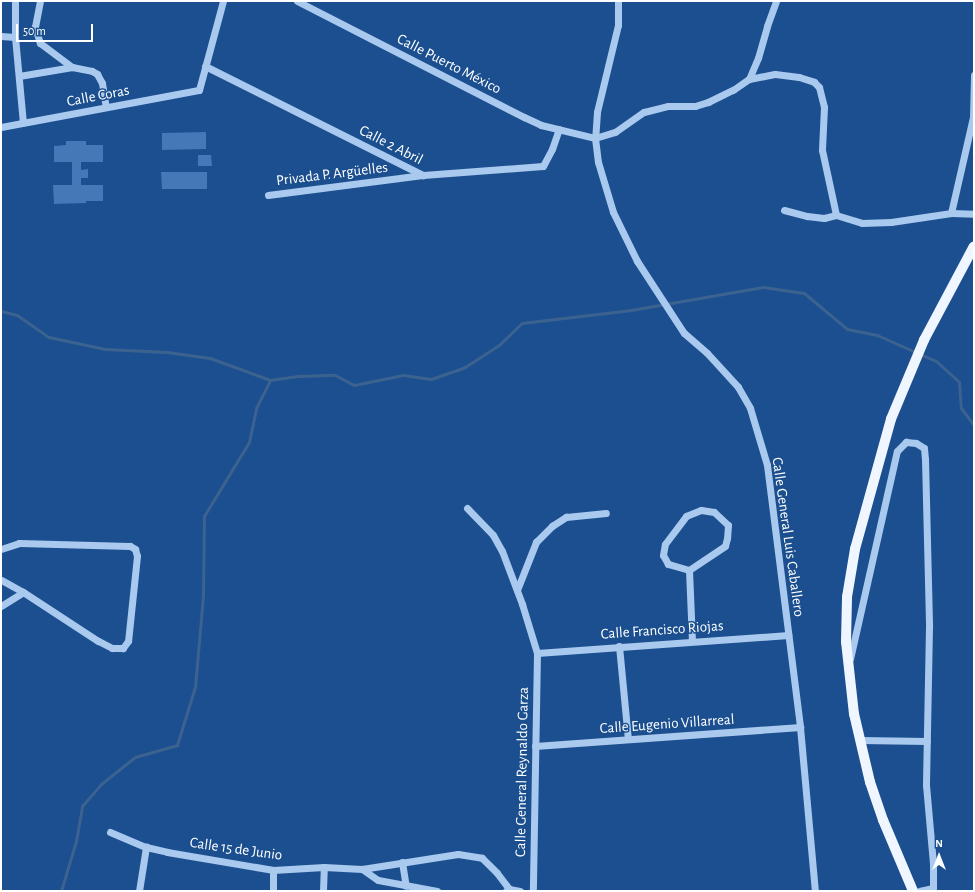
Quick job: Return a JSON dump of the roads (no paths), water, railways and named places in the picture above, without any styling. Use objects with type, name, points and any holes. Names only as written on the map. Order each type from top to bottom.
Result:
[{"type":"main road","points":[[913,891],[883,820],[870,782],[854,714],[848,667],[845,618],[850,568],[891,419],[924,340],[974,246]]},
{"type":"street","points":[[15,1],[15,37],[23,123]]},
{"type":"street","points":[[40,1],[35,18],[36,35],[40,43],[72,67]]},
{"type":"street","points":[[205,66],[222,1]]},
{"type":"street","name":"Calle Puerto México","points":[[297,1],[541,125],[595,138]]},
{"type":"street","name":"Calle General Luis Caballero","points":[[618,1],[618,25],[597,112],[595,138],[602,177],[613,212],[637,261],[684,334],[707,353],[738,387],[750,408],[767,465],[800,727],[815,891]]},
{"type":"street","points":[[748,80],[758,58],[776,1]]},
{"type":"street","points":[[1,36],[15,37]]},
{"type":"street","name":"Calle Coras","points":[[1,127],[199,90],[205,66]]},
{"type":"street","name":"Calle 2 Abril","points":[[205,66],[423,175],[542,166],[552,149],[559,129]]},
{"type":"street","points":[[19,76],[72,67],[84,69],[97,74],[102,83],[106,107]]},
{"type":"street","points":[[595,138],[615,132],[644,112],[668,106],[695,106],[708,102],[733,90],[748,80],[775,74],[799,77],[814,82],[820,87],[824,107],[822,150],[836,216]]},
{"type":"street","points":[[950,213],[973,117],[974,75]]},
{"type":"street","name":"Privada P. Argüelles","points":[[268,195],[423,175]]},
{"type":"street","points":[[784,210],[813,217],[824,218],[836,216],[862,223],[891,222],[950,213],[974,214]]},
{"type":"street","points":[[848,667],[897,452],[906,442],[916,443],[924,448],[925,459],[928,627],[926,785],[933,864],[933,888],[919,891]]},
{"type":"street","name":"Calle General Reynaldo Garza","points":[[467,508],[492,535],[502,551],[537,653],[533,891]]},
{"type":"street","points":[[701,510],[714,512],[728,525],[725,546],[689,570],[668,564],[663,555],[665,544],[686,516],[701,510]]},
{"type":"street","points":[[516,590],[536,542],[552,526],[566,517],[606,513]]},
{"type":"street","points":[[1,549],[19,543],[130,546],[135,549],[137,556],[128,641],[123,648],[112,648],[98,641],[23,592],[1,580]]},
{"type":"street","points":[[689,570],[692,641]]},
{"type":"street","points":[[1,606],[23,592]]},
{"type":"street","name":"Calle Francisco Riojas","points":[[537,653],[788,635]]},
{"type":"street","points":[[619,646],[628,739]]},
{"type":"street","name":"Calle Eugenio Villarreal","points":[[535,746],[800,727]]},
{"type":"street","points":[[860,740],[927,741]]},
{"type":"street","name":"Calle 15 de Junio","points":[[110,832],[146,847],[274,870],[324,866],[362,869],[458,854],[482,858],[497,873],[507,890],[520,891]]},
{"type":"street","points":[[139,891],[146,847]]},
{"type":"street","points":[[402,862],[406,886]]},
{"type":"street","points":[[323,891],[324,866]]},
{"type":"street","name":"Calle 15 de Junio","points":[[362,869],[378,880],[437,891]]},
{"type":"street","points":[[273,891],[274,870]]},
{"type":"waterway","points":[[61,891],[76,841],[82,806],[101,784],[135,757],[177,745],[195,687],[203,595],[204,516],[249,442],[256,408],[270,380],[298,376],[335,375],[354,385],[403,375],[431,379],[465,367],[499,345],[522,323],[631,310],[763,287],[804,293],[847,329],[877,335],[936,361],[959,382],[961,408],[974,425]]},
{"type":"waterway","points":[[1,311],[17,315],[49,337],[105,349],[167,352],[210,358],[270,380]]}]
